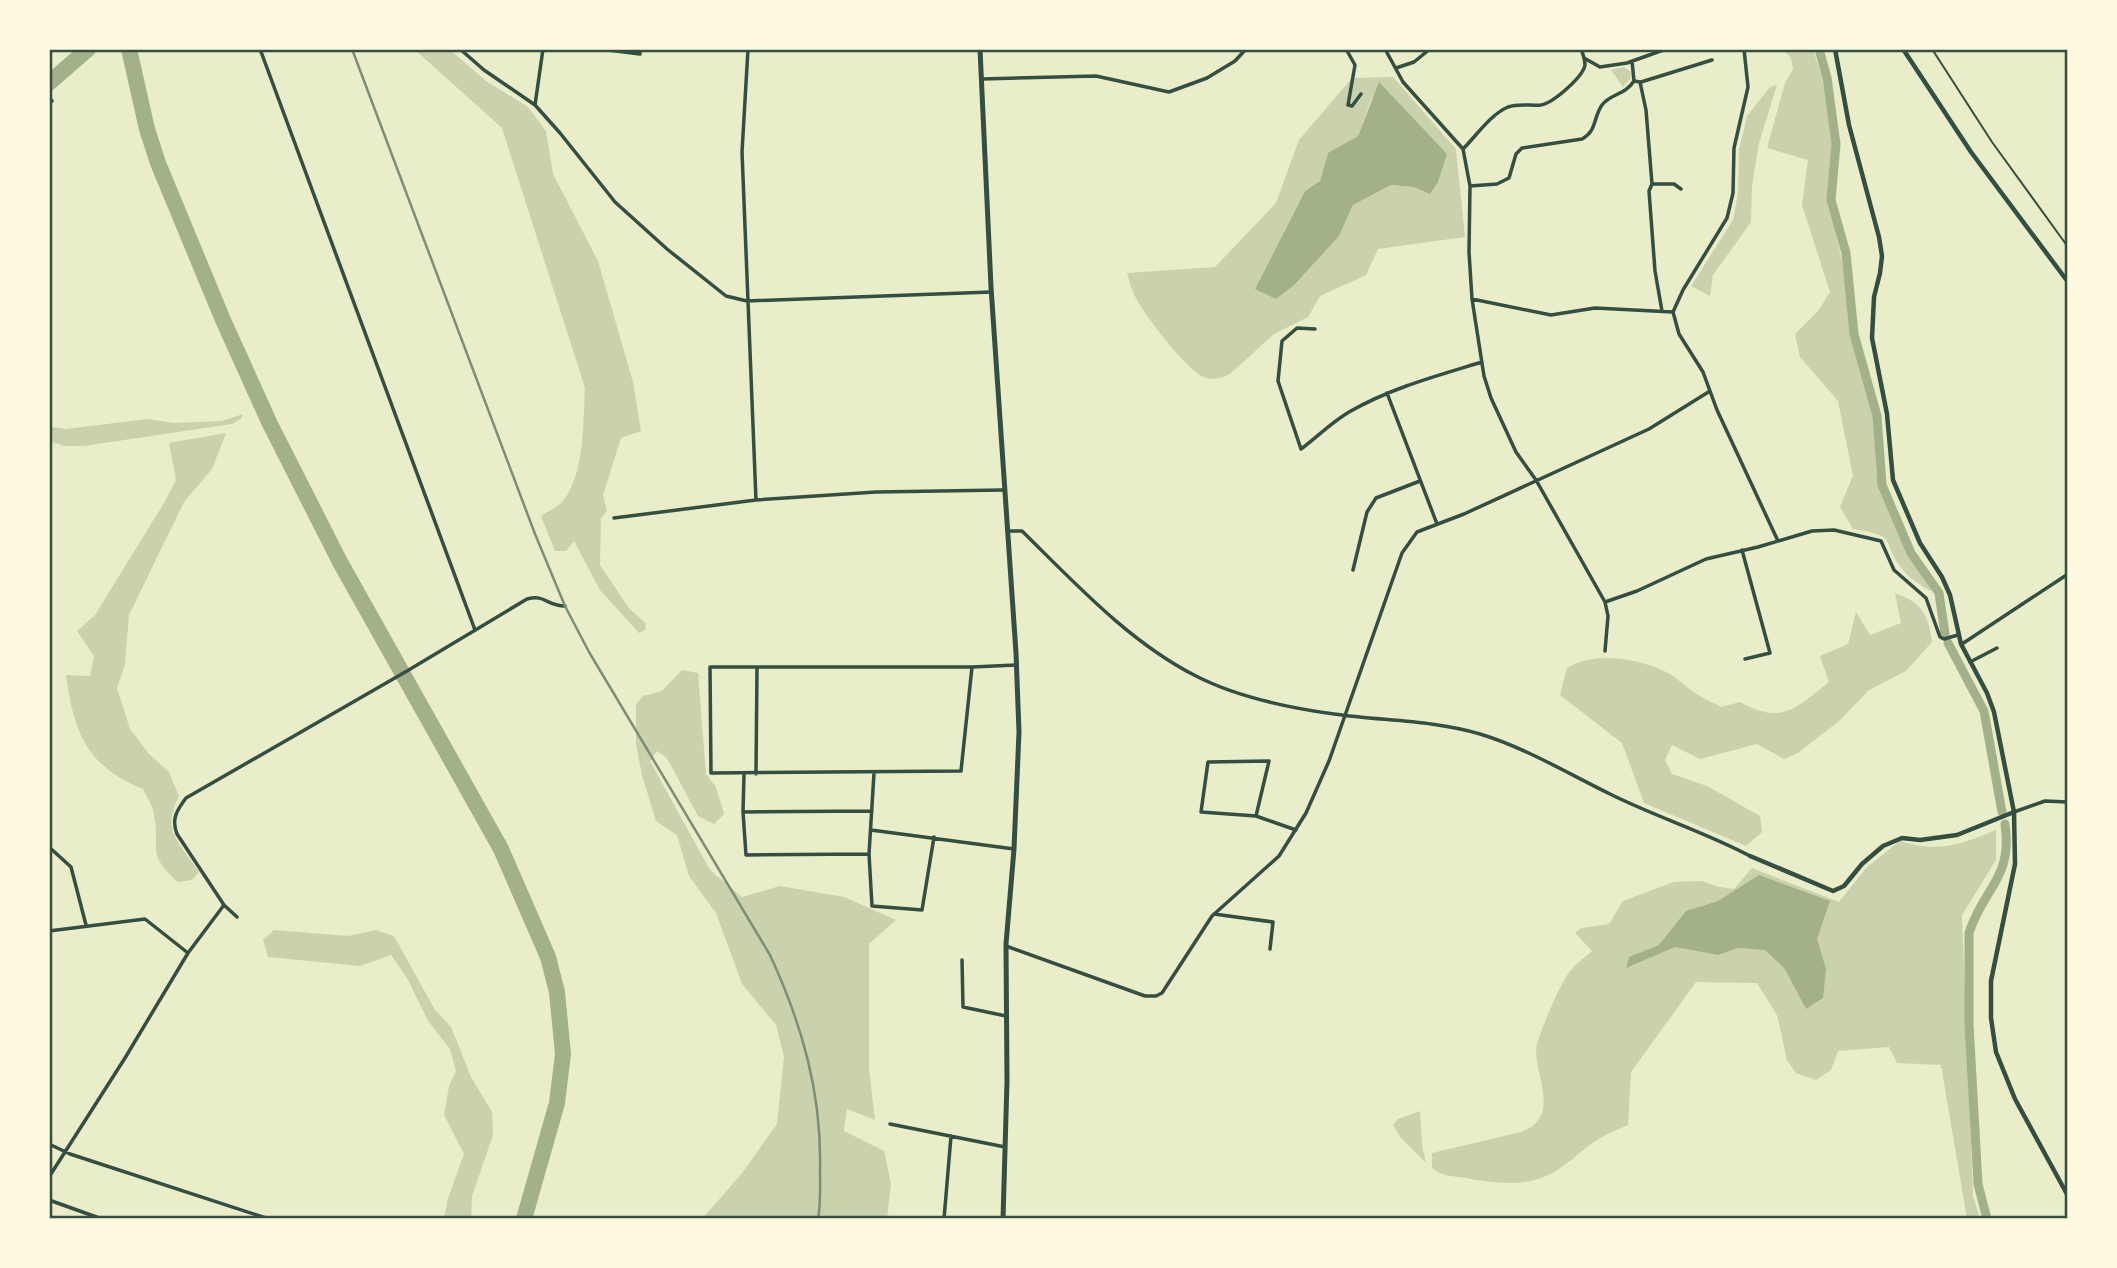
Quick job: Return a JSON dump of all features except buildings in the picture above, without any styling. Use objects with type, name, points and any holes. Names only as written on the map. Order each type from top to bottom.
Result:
[{"type":"main road","points":[[980,49],[991,292],[1019,732],[1014,849],[1006,946],[1003,1219]]},
{"type":"street","points":[[260,49],[475,630]]},
{"type":"street","points":[[460,49],[535,105],[615,202],[667,249],[726,296],[747,301],[991,292]]},
{"type":"street","points":[[535,105],[543,49]]},
{"type":"street","points":[[600,49],[640,54],[640,49]]},
{"type":"street","points":[[748,49],[742,152],[756,500]]},
{"type":"street","points":[[982,79],[1096,76],[1169,92],[1206,78],[1235,61],[1246,49]]},
{"type":"street","points":[[1346,49],[1355,65],[1348,104],[1352,106],[1361,94]]},
{"type":"street","points":[[1385,49],[1403,82],[1464,149],[1470,186],[1469,252],[1472,299],[1491,398],[1516,452],[1536,480],[1605,602],[1608,616],[1605,651]]},
{"type":"street","points":[[1396,68],[1414,62],[1430,49]]},
{"type":"street","points":[[1464,149],[1507,107],[1521,104],[1539,105],[1555,99],[1582,72],[1584,58],[1581,49]]},
{"type":"street","points":[[1584,58],[1600,67],[1632,61],[1666,49]]},
{"type":"street","points":[[1744,49],[1748,87],[1734,148],[1733,193],[1727,218],[1683,290],[1673,312],[1679,334],[1703,372],[1778,541]]},
{"type":"street","points":[[1835,49],[1849,125],[1880,247],[1880,273],[1871,318],[1872,338],[1887,414],[1893,480],[1920,543],[1950,595],[1961,644],[1994,712],[2014,812],[2015,864],[1991,981],[1990,1001],[1996,1052],[2010,1088],[2068,1196]]},
{"type":"street","points":[[1903,49],[1971,152],[2068,282]]},
{"type":"street","points":[[1634,81],[1640,82],[1712,60]]},
{"type":"street","points":[[1632,61],[1634,81]]},
{"type":"street","points":[[1470,186],[1504,182],[1512,173],[1516,154],[1522,148],[1589,136],[1601,106],[1623,92],[1634,81]]},
{"type":"street","points":[[1640,82],[1646,110],[1655,271],[1662,311]]},
{"type":"street","points":[[1652,184],[1674,184],[1681,189]]},
{"type":"street","points":[[1472,299],[1551,315],[1595,308],[1673,312]]},
{"type":"street","points":[[1315,328],[1297,328],[1282,341],[1278,381],[1301,449],[1346,414],[1403,385],[1482,362]]},
{"type":"street","points":[[1006,946],[1145,996],[1156,996],[1162,992],[1214,914],[1279,856],[1307,813],[1345,716],[1402,553],[1417,532],[1649,429],[1710,391]]},
{"type":"street","points":[[1387,393],[1437,524]]},
{"type":"street","points":[[1353,570],[1367,512],[1377,498],[1420,481]]},
{"type":"street","points":[[614,518],[756,500],[876,492],[1003,490]]},
{"type":"street","points":[[1605,602],[1637,591],[1706,559],[1822,530],[1868,536],[1881,541],[1894,570],[1926,598],[1940,637],[1944,639],[1958,635]]},
{"type":"street","points":[[1007,531],[1022,531],[1116,620],[1195,676],[1231,690],[1283,704],[1370,720],[1433,723],[1491,737],[1538,757],[1609,794],[1717,838],[1750,856],[1833,891],[1844,886],[1862,864],[1883,846],[1902,838],[1920,840],[1957,835],[2045,802],[2068,802]]},
{"type":"street","points":[[1742,550],[1770,653],[1745,659]]},
{"type":"street","points":[[1961,644],[2068,574]]},
{"type":"street","points":[[237,917],[224,905],[177,834],[174,817],[186,798],[401,675],[527,599],[536,597],[553,606],[565,606]]},
{"type":"street","points":[[1970,662],[1997,648]]},
{"type":"street","points":[[972,667],[961,771],[711,773],[710,667],[1016,665]]},
{"type":"street","points":[[755,774],[757,667]]},
{"type":"street","points":[[1256,816],[1269,761],[1208,762],[1200,812],[1256,816],[1296,830]]},
{"type":"street","points":[[874,773],[869,854],[872,906],[922,910],[934,837]]},
{"type":"street","points":[[744,774],[746,855],[869,854]]},
{"type":"street","points":[[743,812],[872,811]]},
{"type":"street","points":[[870,830],[1014,849]]},
{"type":"street","points":[[49,847],[71,867],[86,925]]},
{"type":"street","points":[[49,1177],[188,953],[224,905]]},
{"type":"street","points":[[1214,914],[1273,922],[1270,949]]},
{"type":"street","points":[[49,930],[145,919],[188,953]]},
{"type":"street","points":[[961,960],[963,1007],[1006,1016]]},
{"type":"street","points":[[890,1124],[1005,1147]]},
{"type":"street","points":[[944,1219],[951,1136]]},
{"type":"street","points":[[49,1144],[70,1154],[269,1219]]},
{"type":"street","points":[[49,1200],[102,1219]]},
{"type":"path","points":[[1932,49],[1992,142],[2068,247]]},
{"type":"shaded area","points":[[414,49],[449,49],[486,81],[528,107],[546,131],[553,174],[598,261],[633,382],[641,431],[621,438],[603,495],[607,511],[601,518],[600,565],[628,607],[646,624],[645,630],[639,633],[600,590],[574,541],[566,551],[555,551],[541,516],[563,501],[575,476],[582,447],[585,388],[502,128]]},
{"type":"shaded area","points":[[1782,49],[1813,49],[1822,78],[1832,142],[1828,198],[1848,287],[1853,335],[1874,415],[1876,471],[1880,487],[1911,558],[1934,588],[1929,591],[1904,571],[1884,537],[1853,529],[1840,507],[1853,476],[1838,401],[1800,357],[1795,334],[1818,311],[1830,292],[1802,205],[1808,160],[1767,148],[1785,83],[1793,69],[1791,58]]},
{"type":"shaded area","points":[[1623,67],[1630,71],[1631,78],[1623,87],[1611,70]]},
{"type":"shaded area","points":[[1393,77],[1456,149],[1465,237],[1378,249],[1366,275],[1320,296],[1308,317],[1274,334],[1230,374],[1210,379],[1204,377],[1187,364],[1155,326],[1138,302],[1127,273],[1215,267],[1276,203],[1299,140],[1352,78]],"holes":[[[1372,97],[1447,154],[1438,184],[1430,194],[1413,187],[1391,185],[1353,205],[1339,236],[1255,289],[1305,191],[1320,181],[1328,154],[1358,136]]]},
{"type":"shaded area","points":[[1379,82],[1447,154],[1438,183],[1430,194],[1413,187],[1391,185],[1353,205],[1339,236],[1294,285],[1276,299],[1255,289],[1305,191],[1320,181],[1328,153],[1358,136]]},
{"type":"shaded area","points":[[1777,85],[1759,143],[1752,186],[1751,222],[1713,275],[1710,296],[1691,286],[1733,220],[1738,193],[1739,150],[1747,116],[1770,87]]},
{"type":"shaded area","points":[[243,414],[241,419],[232,424],[84,446],[64,446],[49,441],[52,427],[66,429],[148,419],[174,423],[222,421]]},
{"type":"shaded area","points":[[226,433],[212,469],[184,502],[129,615],[125,664],[117,688],[130,729],[149,754],[169,772],[179,796],[174,808],[172,828],[179,844],[199,872],[192,880],[178,882],[158,857],[153,812],[143,789],[108,770],[86,745],[73,714],[66,675],[90,676],[94,656],[77,631],[95,615],[176,480],[169,443]]},
{"type":"shaded area","points":[[1895,593],[1912,601],[1922,610],[1932,642],[1906,671],[1869,690],[1839,721],[1798,753],[1784,759],[1757,744],[1700,759],[1672,745],[1665,760],[1672,774],[1707,786],[1760,816],[1762,832],[1746,846],[1644,803],[1622,743],[1560,695],[1567,668],[1590,659],[1616,658],[1642,663],[1666,672],[1695,693],[1721,707],[1740,702],[1767,712],[1788,711],[1829,682],[1820,656],[1848,644],[1856,612],[1870,635],[1901,623]]},
{"type":"shaded area","points":[[682,670],[698,673],[706,774],[716,787],[724,814],[714,824],[698,816],[667,758],[657,751],[650,761],[710,870],[742,897],[780,886],[844,897],[896,920],[869,944],[869,1069],[875,1120],[847,1109],[844,1131],[884,1151],[891,1183],[887,1219],[702,1219],[743,1172],[777,1124],[784,1057],[776,1025],[742,984],[716,913],[689,876],[677,835],[656,821],[642,775],[636,744],[636,704],[643,696],[662,691]]},
{"type":"shaded area","points":[[1996,830],[1996,860],[1962,915],[1973,1196],[1980,1219],[1967,1219],[1941,1065],[1897,1063],[1889,1047],[1838,1051],[1831,1070],[1816,1080],[1796,1073],[1787,1060],[1777,1015],[1757,983],[1696,982],[1631,1072],[1628,1125],[1598,1139],[1552,1173],[1527,1182],[1507,1183],[1448,1176],[1432,1168],[1432,1153],[1521,1132],[1540,1117],[1543,1096],[1537,1044],[1565,979],[1592,951],[1575,933],[1581,928],[1609,924],[1623,901],[1674,882],[1702,881],[1734,889],[1752,868],[1839,902],[1867,867],[1900,841],[1914,845],[1949,846]]},
{"type":"shaded area","points":[[1759,875],[1830,901],[1817,939],[1826,969],[1823,998],[1806,1009],[1785,969],[1765,950],[1738,948],[1718,955],[1675,947],[1626,968],[1629,957],[1659,945],[1686,911],[1718,901]]},
{"type":"shaded area","points":[[274,930],[348,936],[376,930],[394,936],[435,1010],[451,1027],[471,1077],[492,1112],[493,1135],[472,1196],[471,1219],[444,1219],[448,1198],[464,1154],[444,1115],[449,1086],[456,1071],[450,1049],[428,1021],[407,978],[391,955],[360,966],[268,957],[263,940]]},
{"type":"shaded area","points":[[1420,1111],[1426,1163],[1401,1138],[1393,1125],[1398,1119]]},
{"type":"waterway","points":[[49,83],[88,49]]},
{"type":"waterway","points":[[129,49],[147,129],[158,163],[223,320],[270,424],[340,562],[501,849],[548,957],[557,992],[563,1054],[557,1103],[524,1219]]},
{"type":"waterway","points":[[1819,49],[1827,78],[1836,144],[1831,200],[1846,253],[1854,334],[1877,416],[1882,485],[1911,553],[1939,593],[1945,634]]},
{"type":"waterway","points":[[1948,643],[1984,711],[2002,812]]},
{"type":"waterway","points":[[1987,1219],[1978,1184],[1969,1024],[1969,933],[2001,871],[2005,858],[2005,824]]},
{"type":"railway","points":[[352,49],[535,534],[565,606],[589,652],[770,955],[792,1007],[808,1060],[818,1114],[818,1219]]}]
